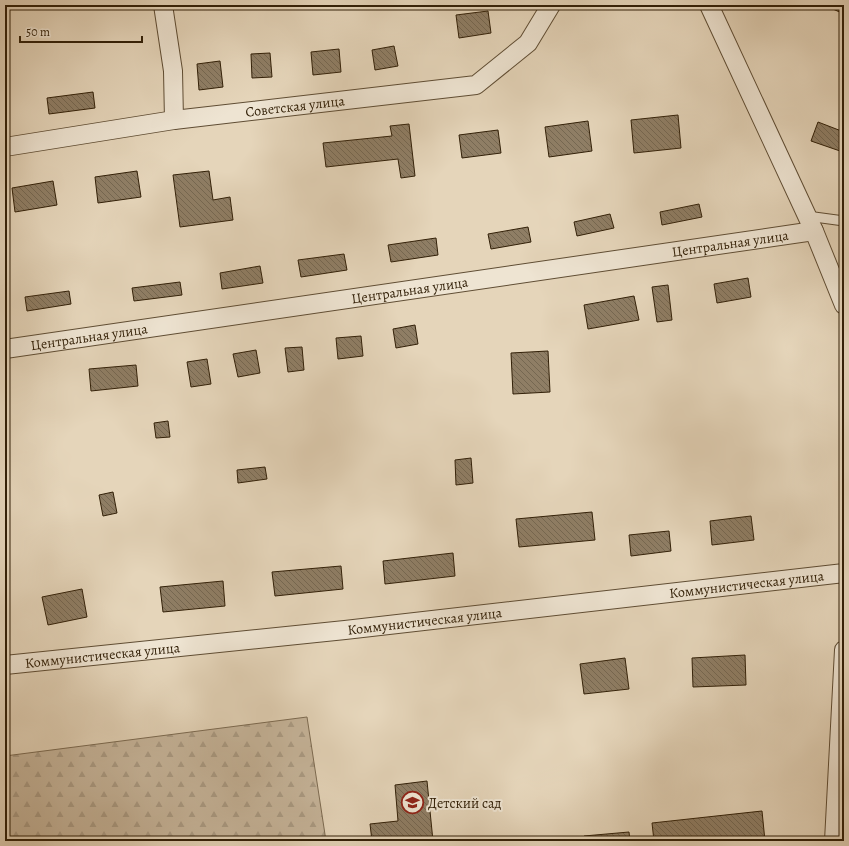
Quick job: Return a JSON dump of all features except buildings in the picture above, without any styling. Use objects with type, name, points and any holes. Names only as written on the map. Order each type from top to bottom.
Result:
[{"type":"street","points":[[163,5],[172,70],[174,120]]},
{"type":"street","name":"Советская улица","points":[[5,147],[174,120],[476,85],[528,42],[551,5]]},
{"type":"street","points":[[709,5],[810,223],[844,305]]},
{"type":"street","name":"Центральная улица","points":[[5,349],[810,223]]},
{"type":"street","name":"Коммунистическая улица","points":[[5,665],[345,630],[844,573]]},
{"type":"street","points":[[834,841],[844,650]]},
{"type":"lane","points":[[810,223],[844,221]]},
{"type":"green space","points":[[307,717],[326,841],[5,841],[5,756]]},
{"type":"place","name":"Детский сад","points":[[413,803]]}]
